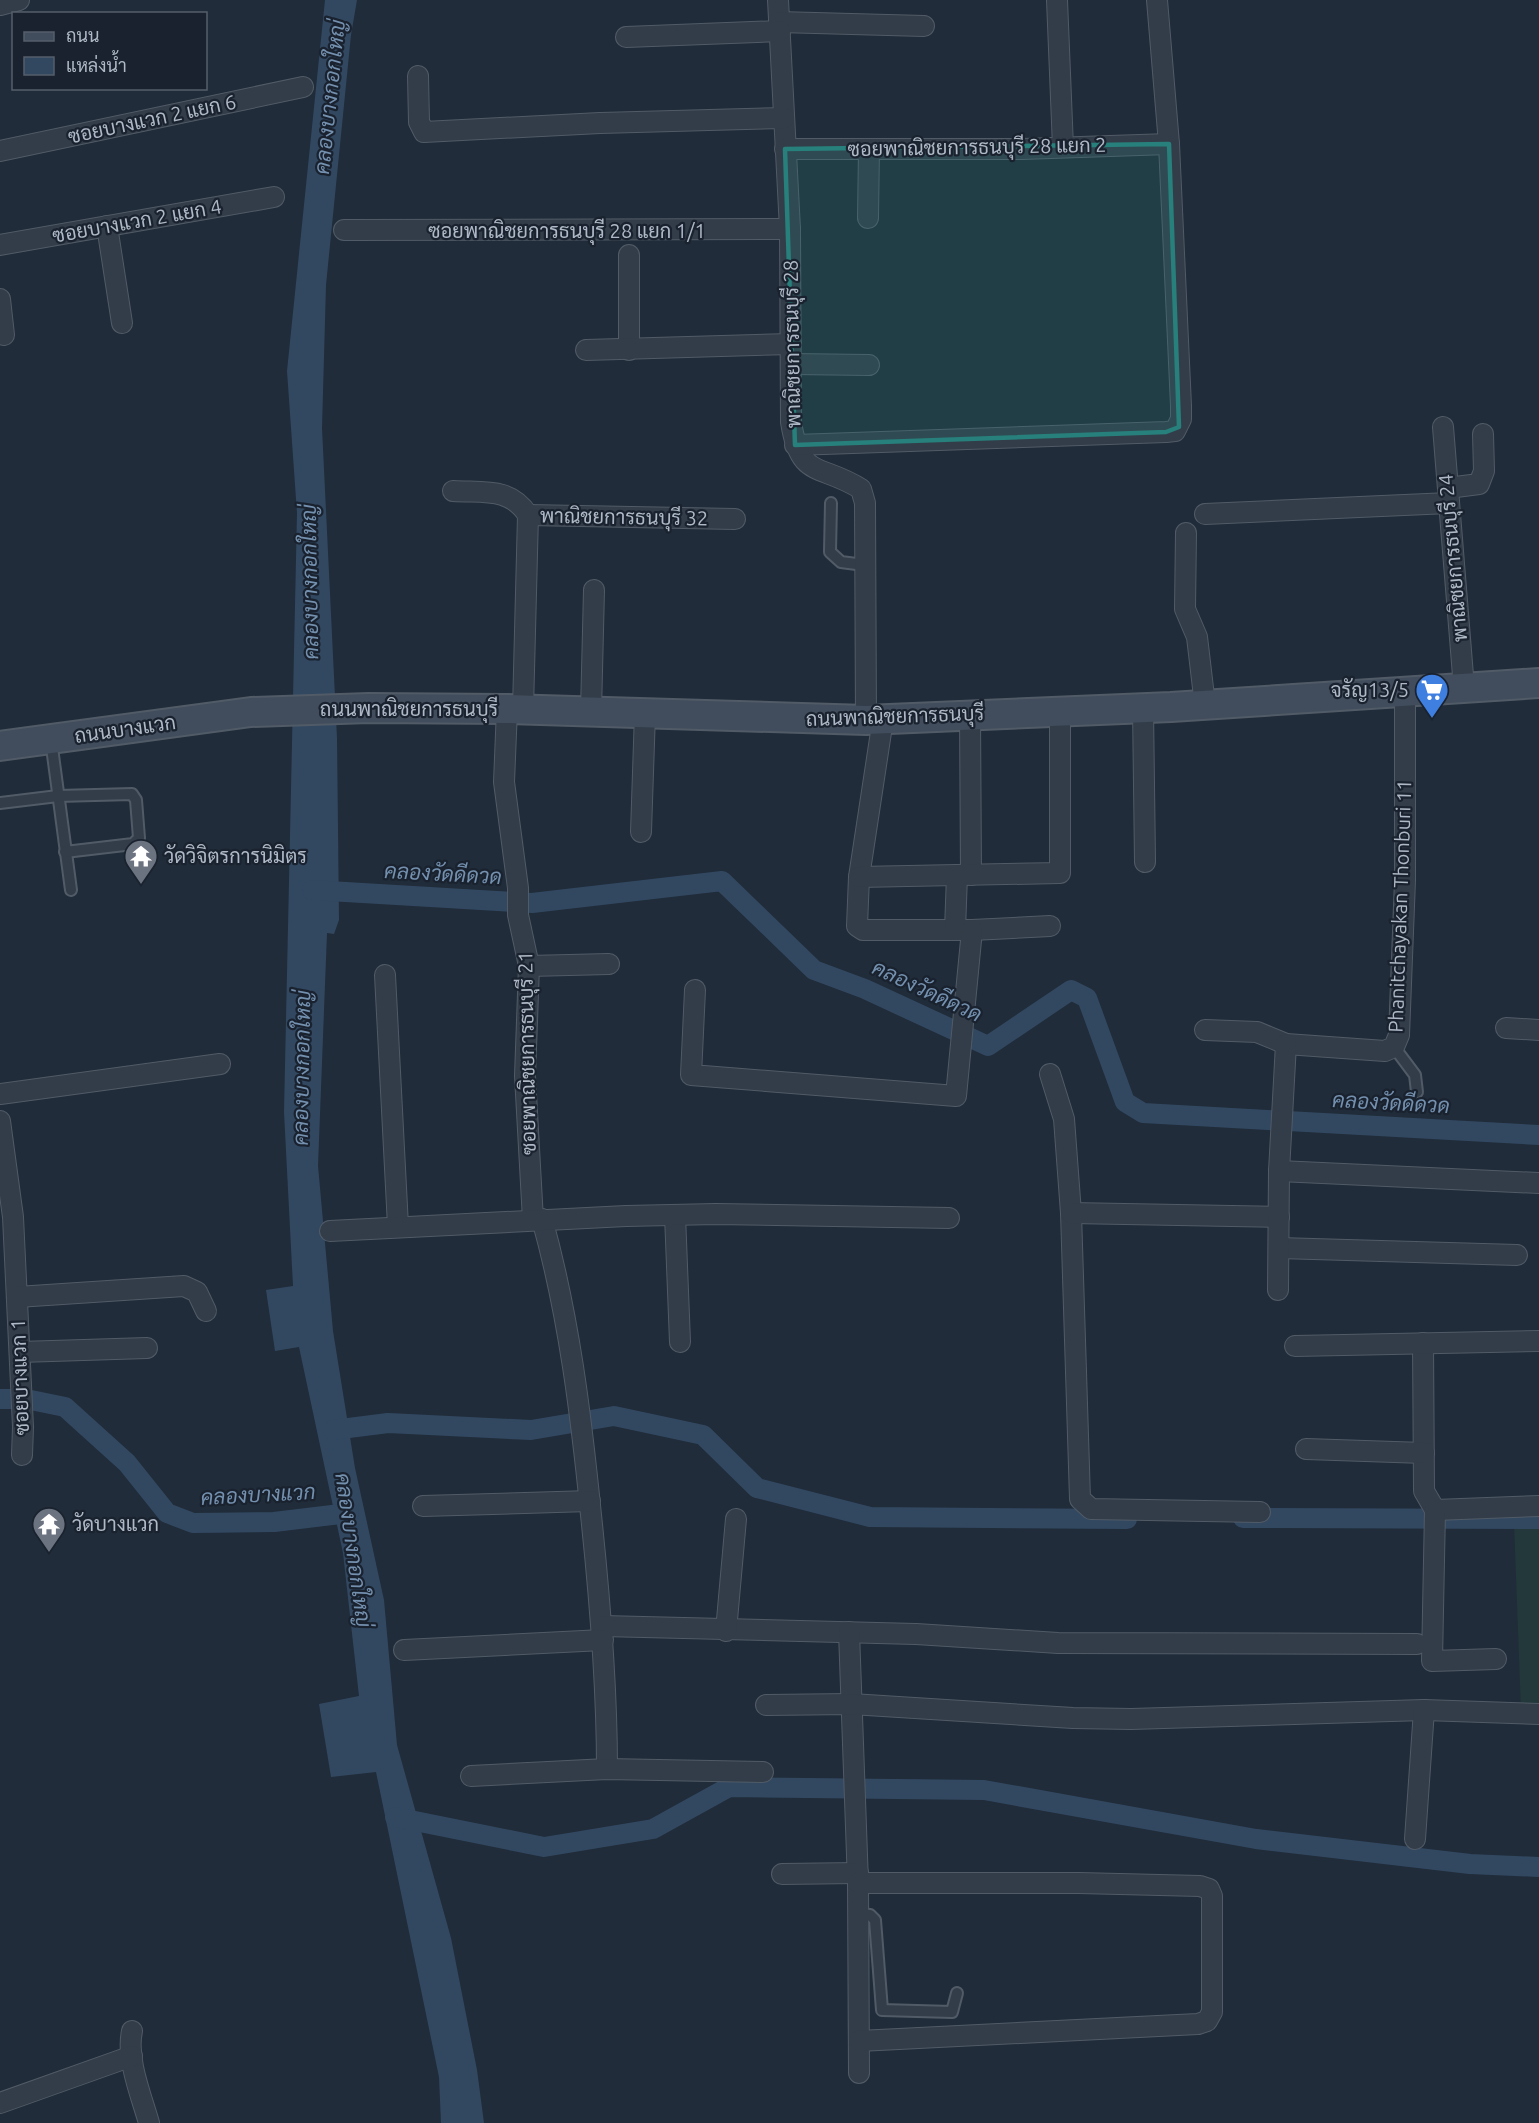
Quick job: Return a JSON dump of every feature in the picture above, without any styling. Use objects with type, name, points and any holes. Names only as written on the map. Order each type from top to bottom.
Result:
[{"type":"main road","name":"ถนนพาณิชยการธนบุรี","points":[[251,712],[369,708],[515,709],[874,719],[1205,705],[1539,683]]},
{"type":"main road","name":"ถนนบางแวก","points":[[0,746],[251,712]]},
{"type":"street","points":[[0,5],[19,0]]},
{"type":"street","name":"พาณิชยการธนบุรี 28","points":[[778,0],[790,229],[791,422],[795,445],[802,459],[815,469],[844,478],[861,489],[865,503],[864,565],[874,719],[855,918],[857,926],[863,930],[964,930]]},
{"type":"street","points":[[1057,0],[1063,147]]},
{"type":"street","points":[[795,445],[1175,431],[1181,419],[1181,406],[1169,144],[1157,0]]},
{"type":"street","points":[[626,38],[780,27],[924,26]]},
{"type":"street","points":[[418,76],[419,122],[424,132],[600,123],[784,118]]},
{"type":"street","name":"ซอยบางแวก 2 แยก 6","points":[[0,151],[303,87]]},
{"type":"street","name":"ซอยพาณิชยการธนบุรี 28 แยก 2","points":[[786,149],[1169,144]]},
{"type":"street","points":[[868,218],[869,149]]},
{"type":"street","name":"ซอยบางแวก 2 แยก 4","points":[[0,244],[274,197]]},
{"type":"street","points":[[107,226],[122,323]]},
{"type":"street","name":"ซอยพาณิชยการธนบุรี 28 แยก 1/1","points":[[344,230],[790,229]]},
{"type":"street","points":[[629,255],[629,350]]},
{"type":"street","points":[[0,299],[4,335]]},
{"type":"street","points":[[586,350],[791,344]]},
{"type":"street","points":[[792,364],[869,366]]},
{"type":"street","name":"พาณิชยการธนบุรี 24","points":[[1443,428],[1464,688]]},
{"type":"street","points":[[1205,514],[1448,496],[1479,483],[1484,471],[1483,434]]},
{"type":"street","points":[[453,491],[507,495],[519,500],[528,515]]},
{"type":"street","name":"พาณิชยการธนบุรี 32","points":[[515,709],[528,515],[735,519]]},
{"type":"street","points":[[1186,533],[1185,609],[1197,637],[1205,705]]},
{"type":"street","points":[[591,711],[594,590]]},
{"type":"street","name":"Phanitchayakan Thonburi 11","points":[[1206,1030],[1257,1032],[1286,1044],[1385,1051],[1394,1047],[1399,1035],[1405,880],[1405,692]]},
{"type":"street","points":[[1143,708],[1145,862]]},
{"type":"street","name":"ซอยพาณิชยการธนบุรี 21","points":[[515,709],[504,782],[518,888],[518,915],[529,966],[525,1076],[538,1220],[553,1259],[578,1391],[584,1438],[603,1633],[608,1769]]},
{"type":"street","points":[[859,877],[1060,873],[1060,711]]},
{"type":"street","points":[[641,832],[645,713]]},
{"type":"street","points":[[695,990],[691,1075],[956,1096],[962,1018],[970,714]]},
{"type":"street","points":[[964,930],[1050,926]]},
{"type":"street","points":[[529,966],[609,964]]},
{"type":"street","points":[[385,975],[398,1226]]},
{"type":"street","points":[[1506,1028],[1539,1030]]},
{"type":"street","points":[[1278,1290],[1279,1171],[1286,1044]]},
{"type":"street","points":[[0,1094],[220,1064]]},
{"type":"street","points":[[1050,1074],[1064,1119],[1071,1213],[1080,1499],[1091,1509],[1260,1512]]},
{"type":"street","name":"ซอยบางแวก 1","points":[[0,1121],[6,1218],[17,1297],[23,1427],[22,1455]]},
{"type":"street","points":[[1279,1171],[1539,1184]]},
{"type":"street","points":[[1071,1213],[1279,1217]]},
{"type":"street","points":[[675,1215],[680,1342]]},
{"type":"street","points":[[330,1231],[398,1226],[675,1215],[949,1218]]},
{"type":"street","points":[[1279,1248],[1517,1254]]},
{"type":"street","points":[[17,1297],[184,1286],[197,1292],[206,1311]]},
{"type":"street","points":[[1295,1346],[1539,1341]]},
{"type":"street","points":[[1423,1343],[1424,1491],[1435,1519],[1432,1661],[1496,1659]]},
{"type":"street","points":[[20,1352],[147,1348]]},
{"type":"street","points":[[1306,1449],[1424,1453]]},
{"type":"street","points":[[423,1506],[590,1501]]},
{"type":"street","points":[[1435,1519],[1539,1506]]},
{"type":"street","points":[[726,1631],[736,1519]]},
{"type":"street","points":[[404,1650],[603,1633],[726,1631],[849,1632],[1058,1643],[1418,1644]]},
{"type":"street","points":[[849,1632],[858,1878],[859,2073]]},
{"type":"street","points":[[765,1705],[851,1704],[1073,1718],[1131,1719],[1424,1710],[1539,1714]]},
{"type":"street","points":[[1415,1839],[1424,1710]]},
{"type":"street","points":[[471,1776],[608,1769],[763,1772]]},
{"type":"street","points":[[782,1874],[858,1878],[1200,1886],[1209,1889],[1212,1896],[1212,2012],[1207,2021],[1198,2024],[859,2041]]},
{"type":"street","points":[[132,2031],[132,2056],[149,2123]]},
{"type":"street","points":[[0,2103],[132,2056]]},
{"type":"lane","points":[[831,503],[830,552],[841,562],[864,565]]},
{"type":"lane","points":[[51,740],[70,890]]},
{"type":"lane","points":[[0,803],[58,796],[126,792],[136,800],[139,838],[133,844],[117,848],[65,852]]},
{"type":"lane","points":[[1394,1047],[1415,1075],[1417,1092]]},
{"type":"lane","points":[[858,1914],[870,1915],[875,1920],[882,2010],[952,2012],[957,1993]]},
{"type":"highlighted area","points":[[1169,144],[1179,427],[1166,432],[795,445],[785,149]]},
{"type":"green space","points":[[1514,1524],[1539,1524],[1539,1712],[1521,1712]]},
{"type":"water","name":"คลองบางกอกใหญ่","points":[[325,0],[357,0],[351,35],[326,285],[322,428],[337,738],[339,920],[334,934],[327,933],[318,1166],[333,1331],[355,1468],[384,1600],[397,1745],[451,1938],[477,2070],[484,2123],[441,2123],[439,2077],[376,1772],[331,1777],[319,1704],[359,1696],[343,1553],[299,1347],[275,1351],[266,1290],[293,1286],[284,1112],[297,513],[287,371]]},
{"type":"waterway","name":"คลองวัดดีดวด","points":[[312,890],[532,903],[722,881],[814,970],[865,989],[988,1046],[1071,990],[1087,998],[1125,1102],[1143,1113],[1539,1135]]},
{"type":"waterway","name":"คลองบางแวก","points":[[0,1399],[26,1399],[65,1407],[127,1463],[167,1513],[193,1523],[274,1522],[349,1513]]},
{"type":"waterway","points":[[333,1430],[388,1423],[531,1430],[614,1416],[703,1435],[757,1488],[870,1517],[1127,1519]]},
{"type":"waterway","points":[[1243,1518],[1539,1519]]},
{"type":"waterway","points":[[395,1817],[544,1847],[653,1829],[729,1787],[984,1790],[1256,1839],[1470,1864],[1539,1867]]},
{"type":"place","name":"จรัญ13/5","points":[[1432,719]]},
{"type":"place","name":"วัดวิจิตรการนิมิตร","points":[[141,885]]},
{"type":"place","name":"วัดบางแวก","points":[[49,1553]]}]
